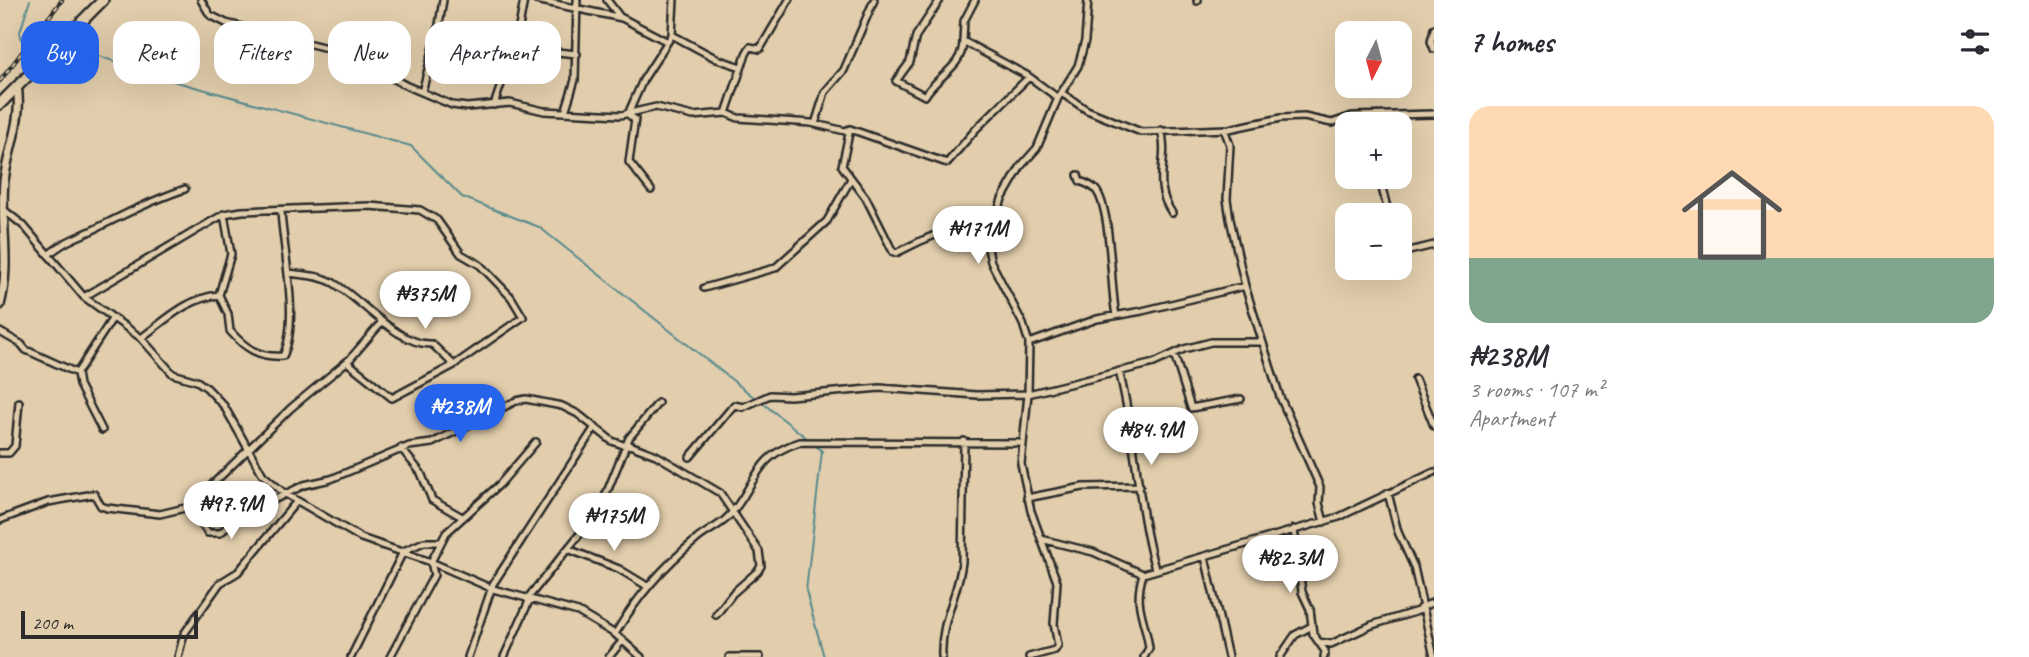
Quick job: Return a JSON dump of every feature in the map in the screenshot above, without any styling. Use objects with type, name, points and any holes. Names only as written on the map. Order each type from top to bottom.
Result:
[{"type":"highway","points":[[0,104],[103,0]]},
{"type":"main road","points":[[0,305],[5,280],[4,180],[20,105],[17,86]]},
{"type":"street","points":[[201,0],[210,15],[226,23],[347,53],[452,105],[510,103],[565,113],[628,114],[656,107],[693,116],[726,113],[738,118],[815,124],[845,131],[850,129],[947,163],[976,129],[1029,77]]},
{"type":"street","points":[[422,92],[443,0]]},
{"type":"street","points":[[520,21],[524,0]]},
{"type":"street","points":[[536,0],[622,18],[666,41]]},
{"type":"street","points":[[565,113],[575,80],[577,0]]},
{"type":"street","points":[[607,0],[622,18]]},
{"type":"street","points":[[628,114],[643,80],[672,35],[674,0]]},
{"type":"street","points":[[726,113],[750,47],[760,49],[789,0]]},
{"type":"street","points":[[815,124],[825,92],[844,70],[874,0]]},
{"type":"street","points":[[940,0],[916,36],[910,62],[897,81],[925,96],[933,82],[954,67],[963,41],[964,21],[975,0]]},
{"type":"street","points":[[1029,657],[1055,650],[1058,645],[1054,624],[1057,582],[1023,480],[1021,443],[1028,394],[1029,344],[1023,324],[991,262],[987,244],[992,221],[1012,179],[1039,145],[1083,50],[1088,0]]},
{"type":"street","points":[[1433,46],[1434,29]]},
{"type":"street","points":[[672,35],[717,59],[741,67]]},
{"type":"street","points":[[963,41],[1087,110],[1108,116],[1131,130],[1181,133],[1224,129],[1280,118],[1304,117],[1335,122]]},
{"type":"street","points":[[561,52],[577,54]]},
{"type":"street","points":[[494,105],[501,84]]},
{"type":"street","points":[[636,111],[629,162],[651,190]]},
{"type":"street","points":[[628,114],[635,120]]},
{"type":"street","points":[[1412,115],[1434,114]]},
{"type":"street","points":[[850,129],[841,162],[866,198],[876,222],[896,253],[916,242],[977,220],[992,221]]},
{"type":"street","points":[[1224,129],[1230,145],[1227,199],[1245,286],[1280,397],[1320,487],[1324,522]]},
{"type":"street","points":[[1161,130],[1164,139],[1159,179],[1164,202],[1172,213]]},
{"type":"street","points":[[1078,175],[1080,181],[1094,187],[1100,197],[1111,262],[1116,315]]},
{"type":"street","points":[[704,288],[775,268],[827,221],[851,179]]},
{"type":"street","points":[[48,255],[70,237],[92,230],[135,207],[185,189]]},
{"type":"street","points":[[84,297],[224,214],[242,211],[390,206],[420,210],[437,220],[461,254],[480,265],[510,297],[523,317],[454,365],[393,398],[347,362]]},
{"type":"street","points":[[4,210],[24,226],[84,297],[141,338],[173,374],[197,381],[207,388],[224,407],[264,475],[284,493],[361,538],[431,562],[493,589],[578,612],[615,634],[641,657]]},
{"type":"street","points":[[224,214],[231,254],[219,295],[228,314],[230,331],[247,349],[255,353],[283,356],[290,294],[283,253],[281,211]]},
{"type":"street","points":[[1412,250],[1434,245]]},
{"type":"street","points":[[288,273],[332,282],[376,313],[382,322],[404,338],[421,345],[432,344],[454,365]]},
{"type":"street","points":[[1029,344],[1086,322],[1245,286]]},
{"type":"street","points":[[141,338],[184,305],[201,296],[219,295]]},
{"type":"street","points":[[102,430],[79,385],[77,373],[112,319]]},
{"type":"street","points":[[0,520],[48,502],[94,494],[101,506],[107,509],[160,514],[190,507],[291,408],[347,362],[382,322]]},
{"type":"street","points":[[0,332],[18,341],[26,350],[77,373]]},
{"type":"street","points":[[690,457],[734,405],[743,407],[770,395],[790,396],[880,388],[978,395],[1028,394],[1119,371],[1211,342],[1262,342]]},
{"type":"street","points":[[1174,354],[1191,408],[1241,399]]},
{"type":"street","points":[[1119,371],[1134,437],[1146,539],[1155,569]]},
{"type":"street","points":[[1415,379],[1434,426]]},
{"type":"street","points":[[190,507],[208,533],[215,535],[284,493],[331,479],[401,448],[432,443],[488,413],[526,399],[562,406],[612,441],[656,456],[708,486],[720,494],[734,510],[759,551],[761,566],[745,585],[733,593],[724,609],[716,615]]},
{"type":"street","points":[[0,453],[9,453],[15,446],[19,402]]},
{"type":"street","points":[[505,657],[528,599],[606,501],[626,445],[659,403]]},
{"type":"street","points":[[468,657],[493,584],[595,427]]},
{"type":"street","points":[[942,657],[945,615],[960,577],[962,562],[964,441]]},
{"type":"street","points":[[390,657],[434,575],[431,562],[440,542],[500,484],[536,442]]},
{"type":"street","points":[[615,634],[647,586],[697,539],[734,510],[769,457],[785,446],[800,442],[1021,443]]},
{"type":"street","points":[[401,448],[421,473],[432,500],[463,517]]},
{"type":"street","points":[[1041,539],[1093,552],[1143,574],[1324,522],[1434,472]]},
{"type":"street","points":[[1027,498],[1083,487],[1140,486]]},
{"type":"street","points":[[1388,493],[1398,532],[1414,567],[1421,609],[1434,657]]},
{"type":"street","points":[[178,657],[184,634],[220,583],[238,572],[297,501]]},
{"type":"street","points":[[1294,529],[1300,579],[1316,640],[1325,651],[1324,657]]},
{"type":"street","points":[[351,657],[402,552],[424,542],[440,542]]},
{"type":"street","points":[[568,549],[619,569],[647,586]]},
{"type":"street","points":[[1205,557],[1228,657]]},
{"type":"street","points":[[1143,574],[1137,595],[1139,617],[1149,648],[1144,657]]},
{"type":"street","points":[[1316,640],[1331,644],[1372,625],[1434,602]]},
{"type":"street","points":[[1280,657],[1295,635],[1312,626]]},
{"type":"street","points":[[609,657],[623,640]]},
{"type":"street","points":[[729,657],[760,657]]},
{"type":"waterway","points":[[23,21],[30,0]]},
{"type":"waterway","points":[[21,29],[21,36]]},
{"type":"waterway","points":[[99,56],[162,78],[411,146],[462,197],[539,227],[755,398]]},
{"type":"waterway","points":[[760,401],[808,439]]},
{"type":"waterway","points":[[815,445],[822,451],[806,591],[824,657]]},
{"type":"railway","points":[[0,81],[62,0]]}]
